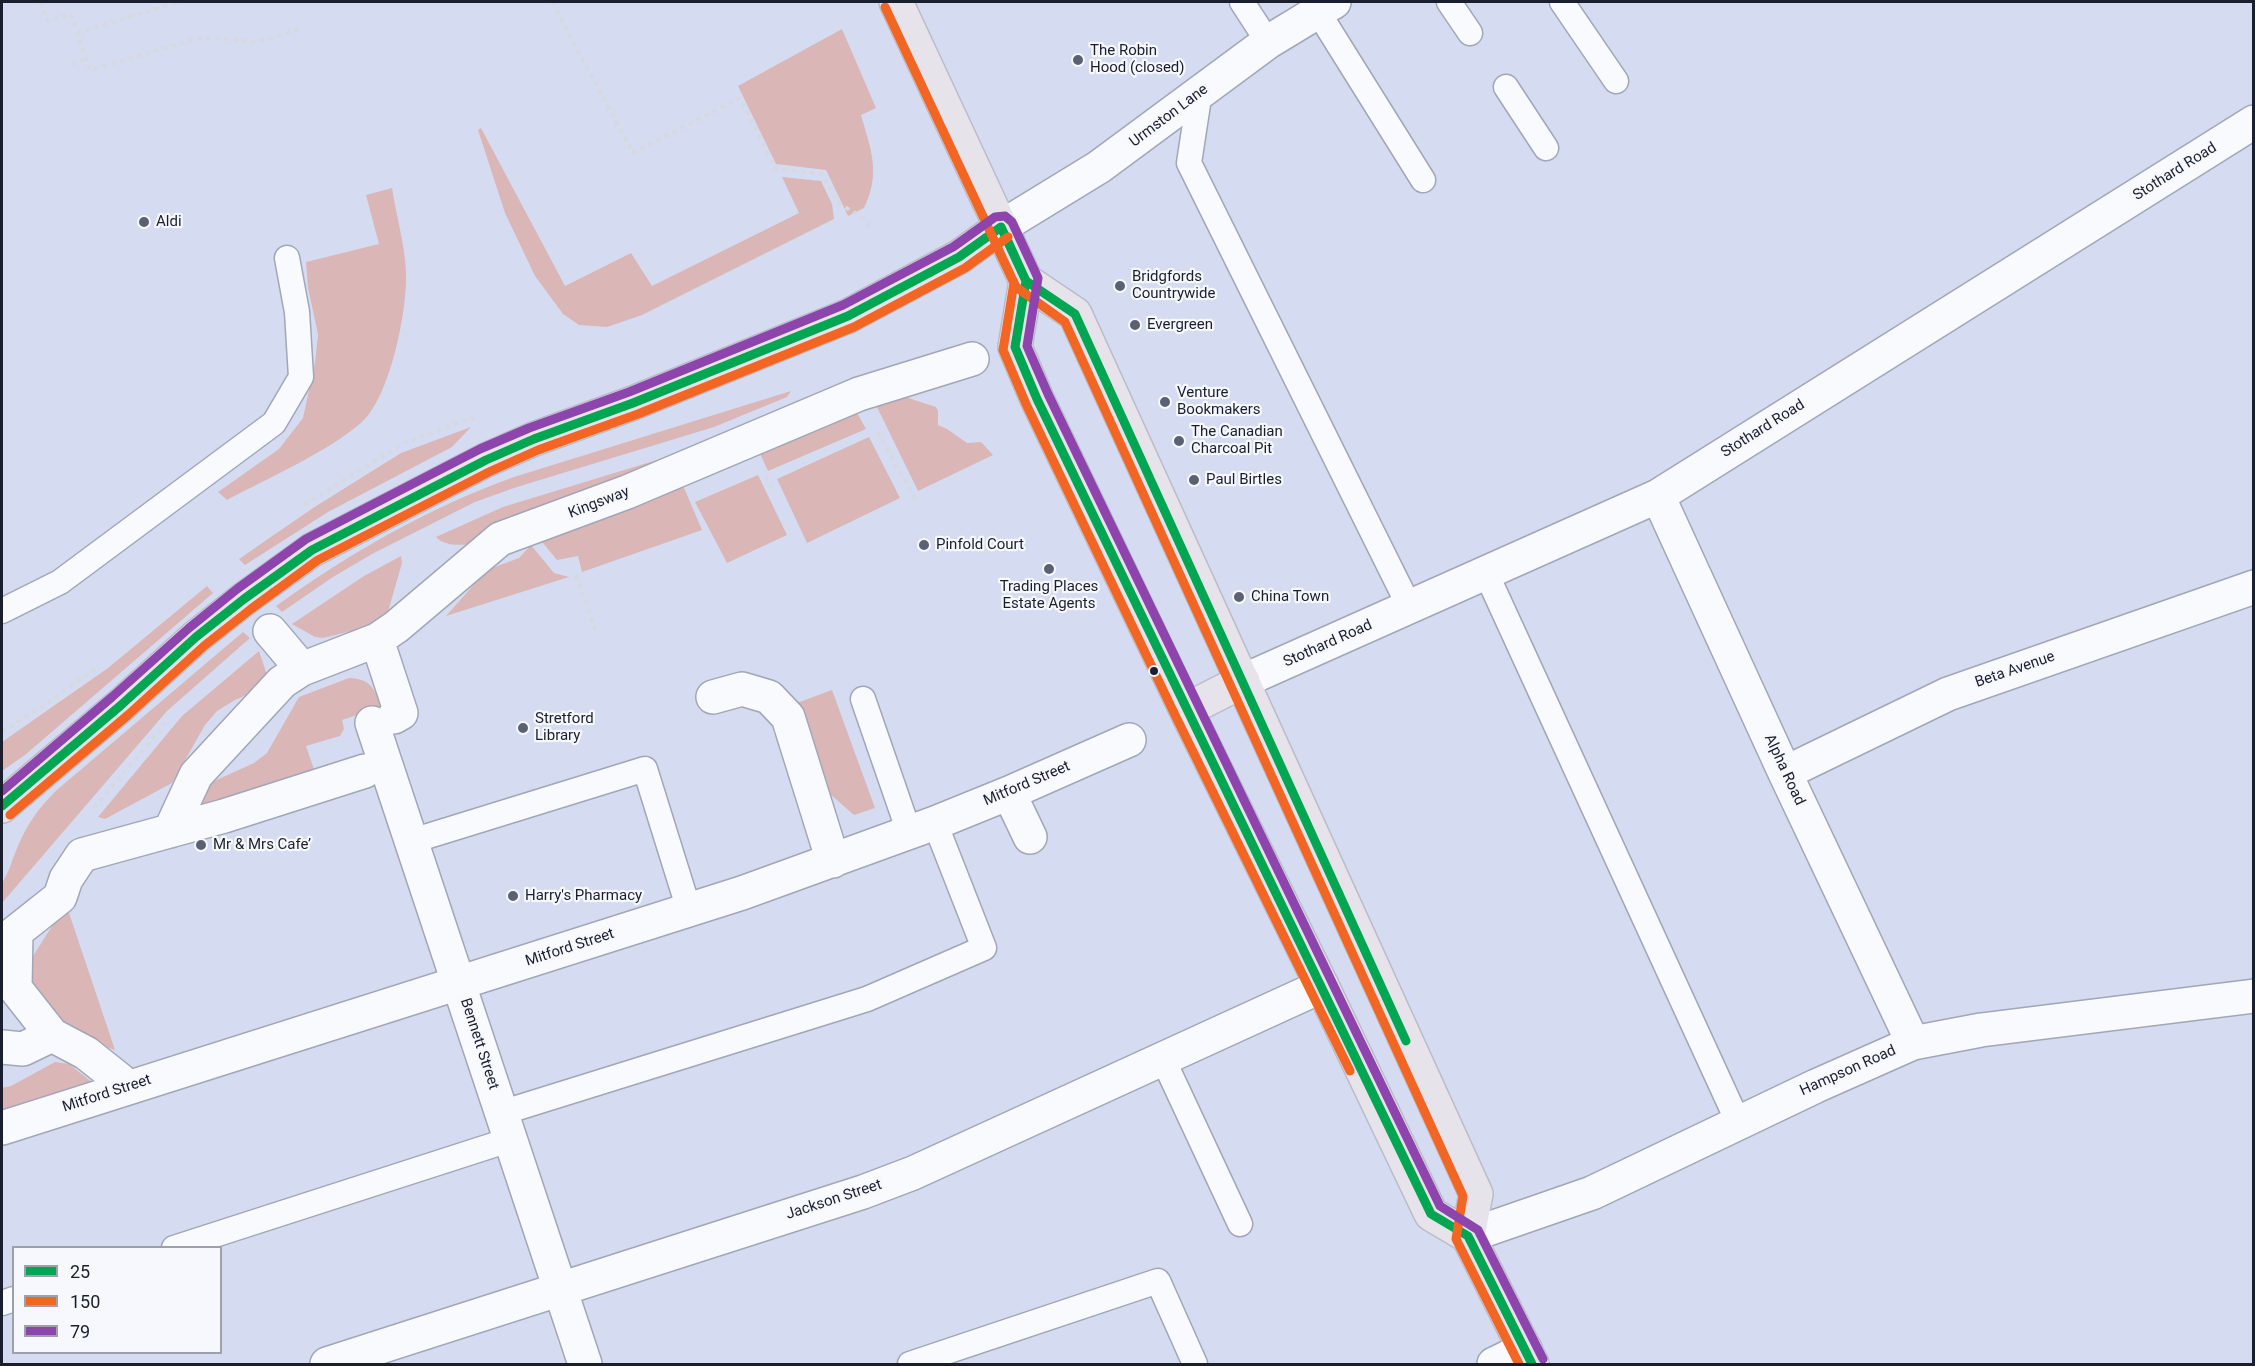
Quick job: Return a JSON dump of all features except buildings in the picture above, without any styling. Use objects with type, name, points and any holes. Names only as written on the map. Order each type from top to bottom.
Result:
[{"type":"main road","points":[[900,3],[1026,281],[1075,314],[1476,1194],[1468,1236]]},
{"type":"main road","points":[[2,806],[120,706],[196,637],[312,550],[486,460],[534,439],[633,403],[848,316],[959,257],[1001,227]]},
{"type":"main road","points":[[1026,281],[1015,347],[1037,399],[1431,1214],[1468,1236],[1529,1357]]},
{"type":"main road","points":[[1186,710],[1243,681]]},
{"type":"street","name":"Urmston Lane","points":[[1001,227],[1099,167],[1268,42],[1326,7]]},
{"type":"street","name":"Stothard Road","points":[[1243,681],[1658,496],[2253,122]]},
{"type":"street","name":"Kingsway","points":[[292,676],[377,640],[396,627],[500,539],[627,492],[859,394],[949,360]]},
{"type":"street","name":"Alpha Road","points":[[1658,496],[1912,1043]]},
{"type":"street","name":"Beta Avenue","points":[[1785,773],[1948,694],[2253,587]]},
{"type":"street","points":[[170,831],[196,775],[292,676],[270,631]]},
{"type":"street","name":"Bennett Street","points":[[377,640],[401,713],[383,720],[412,841],[585,1365]]},
{"type":"street","points":[[713,697],[742,689],[770,697],[788,717],[832,861]]},
{"type":"street","name":"Mitford Street","points":[[2,1128],[689,910],[832,861],[1009,793],[1129,740]]},
{"type":"street","points":[[120,1080],[86,1053],[52,1035],[15,988],[9,937],[60,897],[66,879],[82,855],[224,816],[364,771]]},
{"type":"street","points":[[1009,793],[1030,837]]},
{"type":"street","name":"Jackson Street","points":[[327,1365],[862,1192],[913,1173],[1322,986]]},
{"type":"street","name":"Hampson Road","points":[[1468,1236],[1592,1193],[1738,1122],[1912,1043],[1981,1030],[2253,996]]},
{"type":"street","points":[[2,1047],[23,1048],[52,1035]]},
{"type":"street","points":[[1494,1365],[1529,1357]]},
{"type":"lane","points":[[1242,2],[1268,42]]},
{"type":"lane","points":[[1449,2],[1470,33]]},
{"type":"lane","points":[[1562,2],[1616,81]]},
{"type":"lane","points":[[1326,7],[1423,180]]},
{"type":"lane","points":[[1506,87],[1546,148]]},
{"type":"lane","points":[[1200,91],[1190,163],[1410,608]]},
{"type":"lane","points":[[2,611],[60,582],[274,423],[302,377],[297,312],[287,258]]},
{"type":"lane","points":[[1486,573],[1738,1122]]},
{"type":"lane","points":[[179,1246],[505,1126],[867,999],[984,948],[922,828],[863,699]]},
{"type":"lane","points":[[412,841],[645,770],[689,910]]},
{"type":"lane","points":[[1163,1059],[1240,1224]]},
{"type":"lane","points":[[910,1365],[1158,1281],[1196,1365]]},
{"type":"path","points":[[41,2],[47,21],[71,14],[90,70],[203,37],[257,42],[300,29]]},
{"type":"path","points":[[77,33],[178,2]]},
{"type":"path","points":[[552,2],[633,153],[740,98],[775,168],[822,174],[838,203],[870,225]]},
{"type":"path","points":[[72,64],[86,59]]},
{"type":"path","points":[[859,394],[915,499]]},
{"type":"path","points":[[576,575],[597,634]]},
{"type":"shaded area","points":[[842,29],[876,108],[861,115],[873,162],[872,184],[864,208],[848,216],[826,170],[776,164],[738,86]]},
{"type":"shaded area","points":[[481,128],[565,286],[631,253],[652,286],[799,213],[782,177],[821,181],[832,204],[834,219],[642,315],[607,327],[579,325],[563,314],[535,276],[505,213],[478,130]]},
{"type":"shaded area","points":[[392,188],[404,254],[406,291],[395,353],[381,394],[362,422],[348,433],[297,464],[227,500],[218,492],[279,449],[303,418],[315,363],[318,334],[308,288],[306,262],[379,244],[366,195]]},
{"type":"shaded area","points":[[791,391],[787,397],[714,427],[475,502],[372,554],[282,612],[276,606],[332,568],[390,533],[482,489]]},
{"type":"shaded area","points":[[899,395],[936,407],[938,425],[967,443],[981,442],[993,455],[918,491],[874,401]]},
{"type":"shaded area","points":[[855,409],[866,429],[768,471],[757,447]]},
{"type":"shaded area","points":[[471,427],[452,447],[328,512],[245,565],[239,559],[313,508],[401,453]]},
{"type":"shaded area","points":[[869,437],[900,498],[807,543],[777,479]]},
{"type":"shaded area","points":[[670,456],[667,465],[477,542],[455,545],[445,543],[436,537],[503,507]]},
{"type":"shaded area","points":[[758,475],[787,535],[727,563],[695,502]]},
{"type":"shaded area","points":[[682,483],[702,530],[582,572],[578,556],[557,560],[538,537]]},
{"type":"shaded area","points":[[531,545],[554,573],[569,577],[446,616],[487,570],[519,558]]},
{"type":"shaded area","points":[[401,556],[402,563],[387,615],[372,626],[323,638],[315,637],[292,624],[364,576]]},
{"type":"shaded area","points":[[207,586],[213,593],[25,755],[2,771],[2,742],[108,668]]},
{"type":"shaded area","points":[[243,632],[250,638],[167,711],[2,903],[1,886],[19,844],[29,825],[49,798]]},
{"type":"shaded area","points":[[259,651],[267,675],[256,691],[217,711],[205,725],[172,783],[105,819],[98,817],[182,716]]},
{"type":"shaded area","points":[[349,678],[362,680],[371,686],[381,707],[342,720],[344,729],[340,736],[306,746],[318,781],[198,809],[199,788],[254,763],[267,753],[299,697]]},
{"type":"shaded area","points":[[832,690],[875,808],[854,815],[830,794],[797,703]]},
{"type":"shaded area","points":[[66,904],[115,1050],[75,1037],[28,988],[30,961]]},
{"type":"shaded area","points":[[55,1062],[69,1064],[98,1087],[2,1117],[2,1088],[11,1086]]},
{"type":"transit line","name":"150","points":[[885,7],[1016,287],[1065,322],[1463,1196],[1456,1239],[1519,1364]]},
{"type":"transit line","name":"79","points":[[2,791],[189,628],[237,589],[306,539],[480,449],[529,428],[629,392],[843,305],[953,247],[995,217],[1005,216],[1012,222],[1038,278],[1027,346],[1048,394],[1440,1206],[1478,1230],[1543,1359]]},
{"type":"transit line","name":"25","points":[[1001,227],[1026,281],[1015,347],[1037,399],[1431,1214],[1468,1236],[1532,1364]]},
{"type":"transit line","name":"25","points":[[2,806],[120,706],[196,637],[312,550],[486,460],[534,439],[633,403],[848,316],[959,257],[1001,227]]},
{"type":"transit line","name":"25","points":[[1006,237],[1026,281],[1075,314],[1406,1041]]},
{"type":"transit line","name":"150","points":[[10,815],[128,715],[204,646],[318,560],[491,471],[538,450],[638,414],[854,327],[965,268],[1008,237]]},
{"type":"transit line","name":"150","points":[[995,243],[1014,283],[1003,350],[1026,404],[1175,715],[1350,1071]]},
{"type":"place","name":"The Robin Hood (closed)","points":[[1078,60]]},
{"type":"place","name":"Aldi","points":[[144,222]]},
{"type":"place","name":"Bridgfords Countrywide","points":[[1120,286]]},
{"type":"place","name":"Evergreen","points":[[1135,325]]},
{"type":"place","name":"Venture Bookmakers","points":[[1165,402]]},
{"type":"place","name":"The Canadian Charcoal Pit","points":[[1179,441]]},
{"type":"place","name":"Paul Birtles","points":[[1194,480]]},
{"type":"place","name":"Pinfold Court","points":[[924,545]]},
{"type":"place","name":"Trading Places Estate Agents","points":[[1049,569]]},
{"type":"place","name":"China Town","points":[[1239,597]]},
{"type":"place","name":"Stretford Library","points":[[523,728]]},
{"type":"place","name":"Mr & Mrs Cafe’","points":[[201,845]]},
{"type":"place","name":"Harry's Pharmacy","points":[[513,896]]}]
